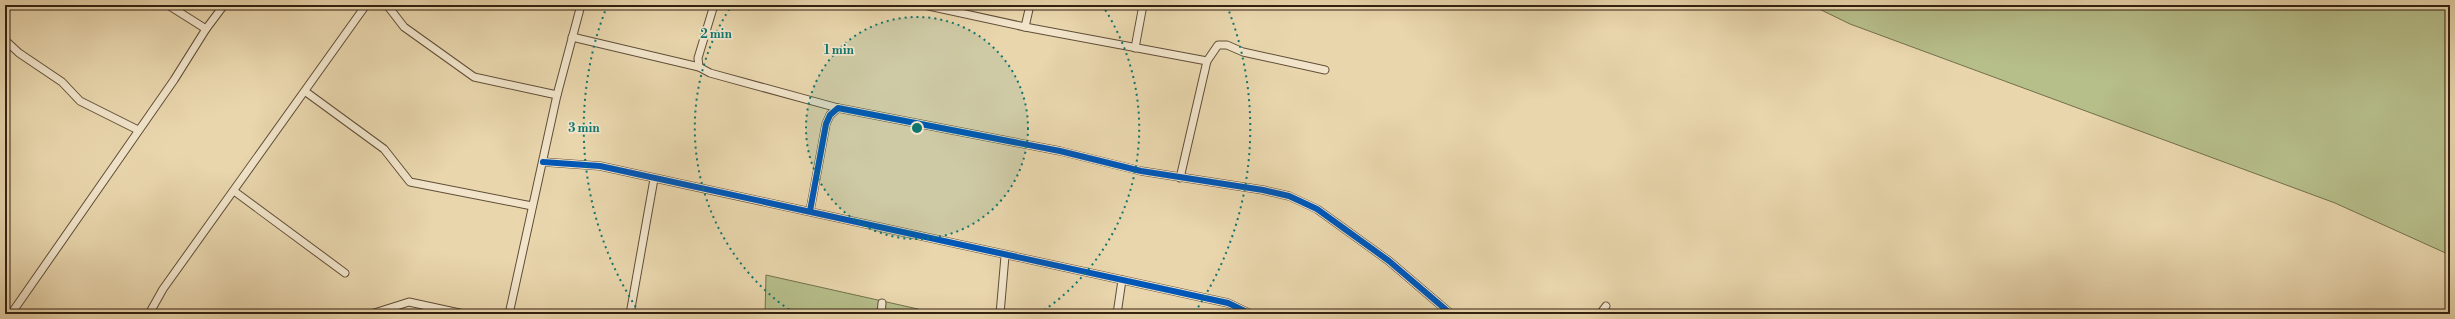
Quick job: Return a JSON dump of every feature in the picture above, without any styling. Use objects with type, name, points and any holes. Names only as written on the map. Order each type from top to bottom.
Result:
[{"type":"street","points":[[168,5],[206,29]]},
{"type":"street","points":[[11,314],[174,80],[206,29],[224,5]]},
{"type":"street","points":[[149,314],[163,289],[306,92],[337,43],[366,5]]},
{"type":"street","points":[[387,5],[404,27],[474,77],[557,95]]},
{"type":"street","points":[[509,314],[557,95],[581,5]]},
{"type":"street","points":[[700,67],[698,58],[714,5]]},
{"type":"street","points":[[924,5],[1025,27],[1207,61]]},
{"type":"street","points":[[1025,27],[1030,5]]},
{"type":"street","points":[[1135,48],[1143,5]]},
{"type":"street","points":[[572,37],[700,67],[710,73],[838,108],[1060,151],[1141,171],[1263,190],[1289,196],[1317,209],[1389,261],[1451,314]]},
{"type":"street","points":[[5,40],[19,53],[62,82],[80,101],[138,130]]},
{"type":"street","points":[[1180,178],[1207,61],[1218,45],[1227,45],[1242,52],[1325,70]]},
{"type":"street","points":[[306,92],[378,144],[410,182],[532,206]]},
{"type":"street","points":[[810,212],[826,124],[830,115],[838,108]]},
{"type":"street","points":[[543,162],[600,166],[1005,256],[1228,303],[1251,314]]},
{"type":"street","points":[[630,314],[654,179]]},
{"type":"street","points":[[234,191],[345,273]]},
{"type":"street","points":[[1000,314],[1005,256]]},
{"type":"street","points":[[1117,314],[1122,280]]},
{"type":"street","points":[[371,314],[409,302],[464,314]]},
{"type":"street","points":[[881,314],[882,303]]},
{"type":"street","points":[[1600,314],[1606,306]]},
{"type":"green space","points":[[1811,5],[2450,5],[2450,255],[2335,203],[1850,24]]},
{"type":"green space","points":[[766,275],[918,309],[928,314],[765,314]]},
{"type":"cycle path","points":[[810,211],[826,124],[830,115],[838,108],[1060,151],[1141,171],[1263,190],[1289,196],[1317,209],[1389,261],[1451,314]]},
{"type":"cycle path","points":[[543,162],[600,166],[1228,303],[1251,314]]}]
